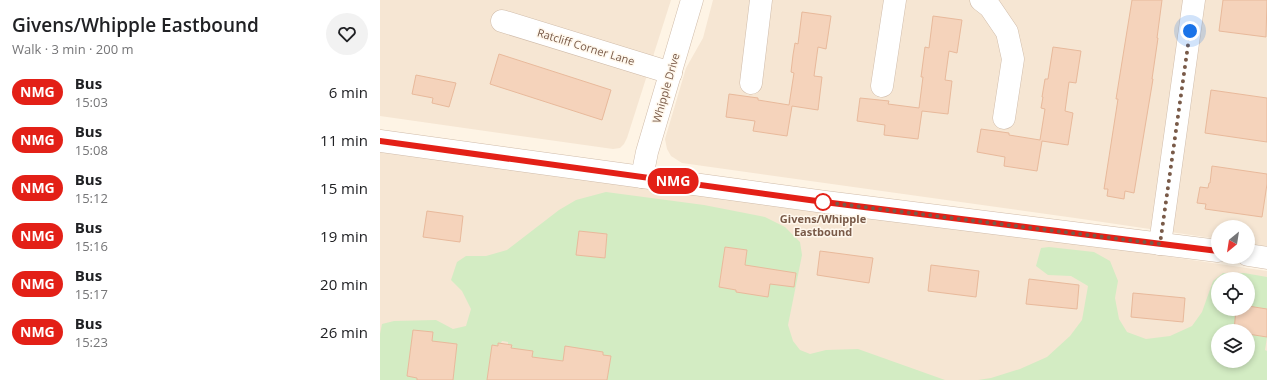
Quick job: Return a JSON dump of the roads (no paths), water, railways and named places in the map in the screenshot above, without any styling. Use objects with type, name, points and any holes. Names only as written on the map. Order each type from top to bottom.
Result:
[{"type":"street","name":"Whipple Drive","points":[[642,177],[647,152],[692,0]]},
{"type":"street","points":[[751,83],[761,0]]},
{"type":"street","points":[[882,86],[895,0]]},
{"type":"street","points":[[981,0],[990,7],[1007,32],[1013,59],[1004,118]]},
{"type":"street","points":[[1160,244],[1194,0]]},
{"type":"street","name":"Ratcliff Corner Lane","points":[[502,21],[670,73]]},
{"type":"street","points":[[380,141],[824,202],[1211,250]]},
{"type":"street","points":[[1255,256],[1267,258]]},
{"type":"place","name":"Givens/Whipple Eastbound","points":[[823,202]]}]
